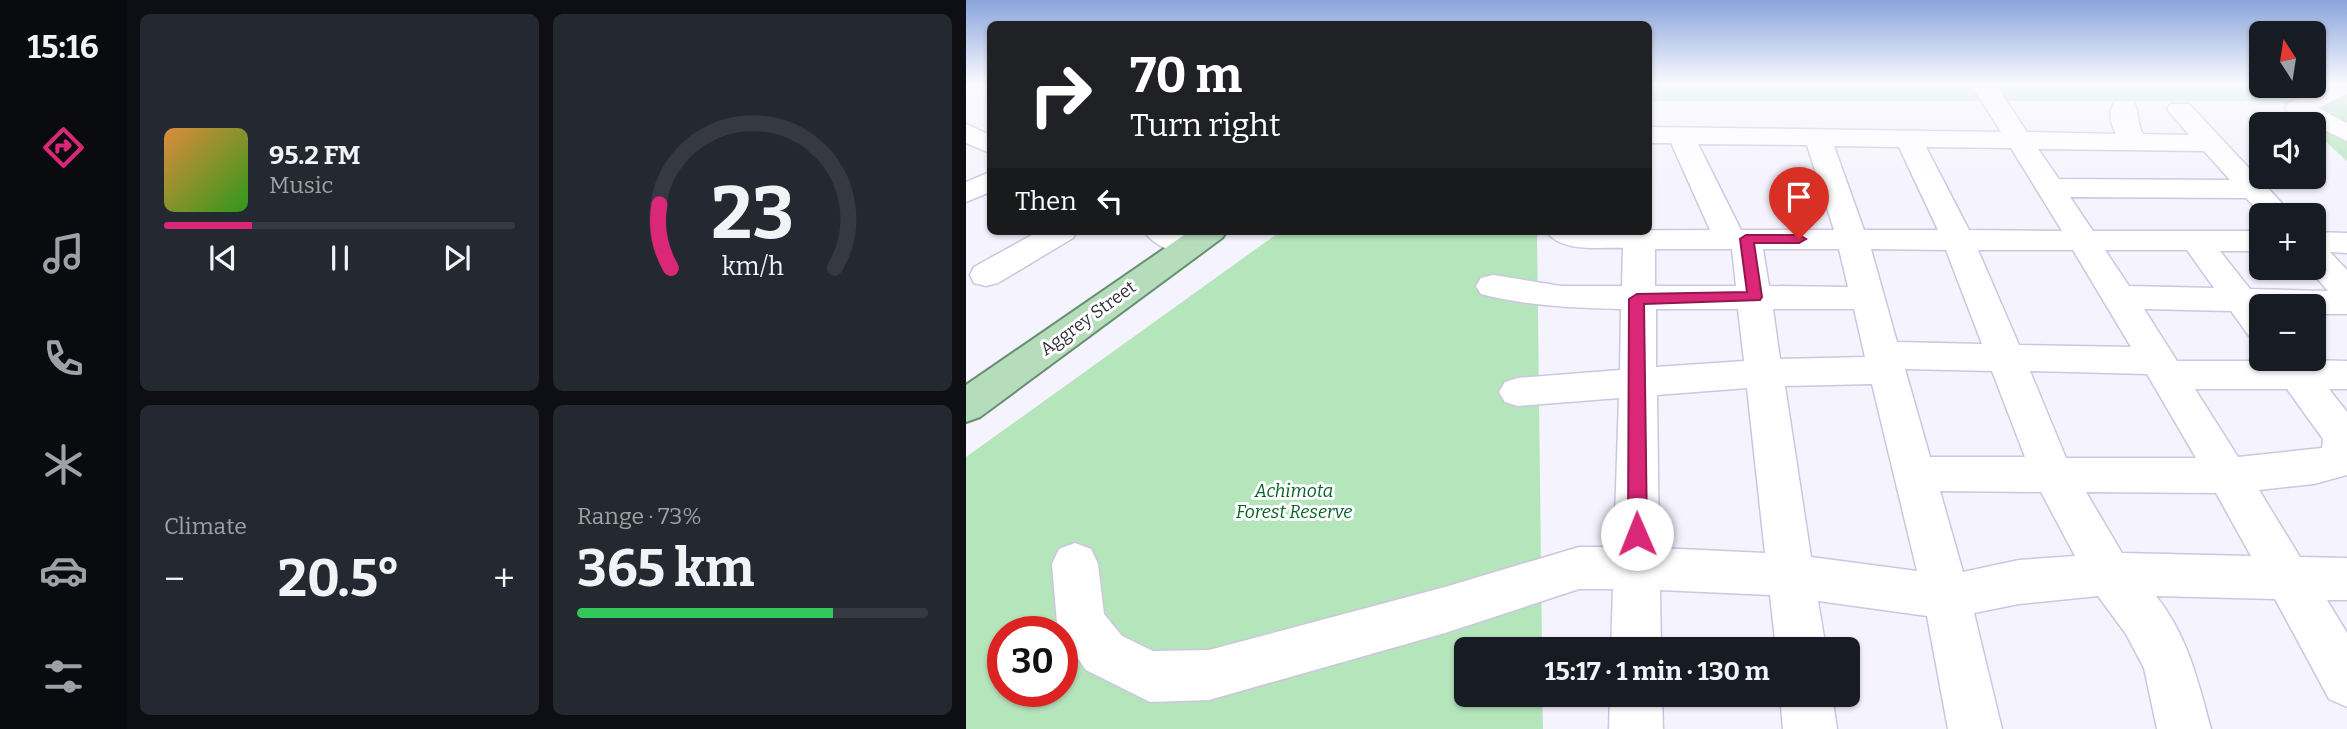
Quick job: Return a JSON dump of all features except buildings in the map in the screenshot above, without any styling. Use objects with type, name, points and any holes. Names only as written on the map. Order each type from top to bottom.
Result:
[{"type":"main road","name":"Aggrey Street","points":[[966,406],[1186,236]]},
{"type":"street","points":[[2005,118],[2053,188],[2290,580],[2347,681]]},
{"type":"street","points":[[2123,118],[2123,123],[2134,141]]},
{"type":"street","points":[[2188,118],[2249,185]]},
{"type":"street","points":[[2318,118],[2347,132]]},
{"type":"street","points":[[966,132],[987,143]]},
{"type":"street","points":[[1652,135],[2211,143]]},
{"type":"street","points":[[1681,136],[1738,239],[1755,297],[1794,576],[1800,637]]},
{"type":"street","points":[[1818,137],[1852,239],[1947,597],[1975,729]]},
{"type":"street","points":[[1909,139],[1958,239],[2003,358],[2053,475],[2109,574],[2143,618],[2168,661],[2184,729]]},
{"type":"street","points":[[966,193],[987,182]]},
{"type":"street","points":[[2053,188],[2249,189]]},
{"type":"street","points":[[2253,189],[2266,203]]},
{"type":"street","points":[[986,275],[1055,235]]},
{"type":"street","points":[[1569,235],[1639,239],[2249,241]]},
{"type":"street","points":[[1636,637],[1639,239]]},
{"type":"street","points":[[2195,240],[2249,312]]},
{"type":"street","points":[[2326,242],[2347,243]]},
{"type":"street","points":[[2326,267],[2347,291]]},
{"type":"street","points":[[1493,286],[1561,297],[1866,298]]},
{"type":"street","points":[[2119,297],[2347,303]]},
{"type":"street","points":[[1518,392],[1884,363],[2003,358],[2161,368],[2249,368]]},
{"type":"street","points":[[1914,474],[2225,476],[2314,467],[2341,460],[2343,437],[2294,371]]},
{"type":"street","points":[[2320,371],[2347,374]]},
{"type":"street","points":[[1075,564],[1081,623],[1104,653],[1150,677],[1209,675],[1445,610],[1579,568],[1703,569],[1794,576],[1947,597],[2019,582],[2109,574],[2242,576],[2290,580],[2347,579]]},
{"type":"street","points":[[1636,707],[1636,729]]},
{"type":"street","points":[[1807,707],[1810,729]]},
{"type":"green space","points":[[2326,118],[2347,118],[2347,161],[2326,142]]},
{"type":"green space","name":"Achimota Forest Reserve","points":[[1275,235],[1537,235],[1542,637],[1454,637],[1454,707],[1542,707],[1543,729],[966,729],[966,457]]},
{"type":"route","points":[[1637,534],[1637,299],[1755,297],[1746,239],[1799,239]]}]
